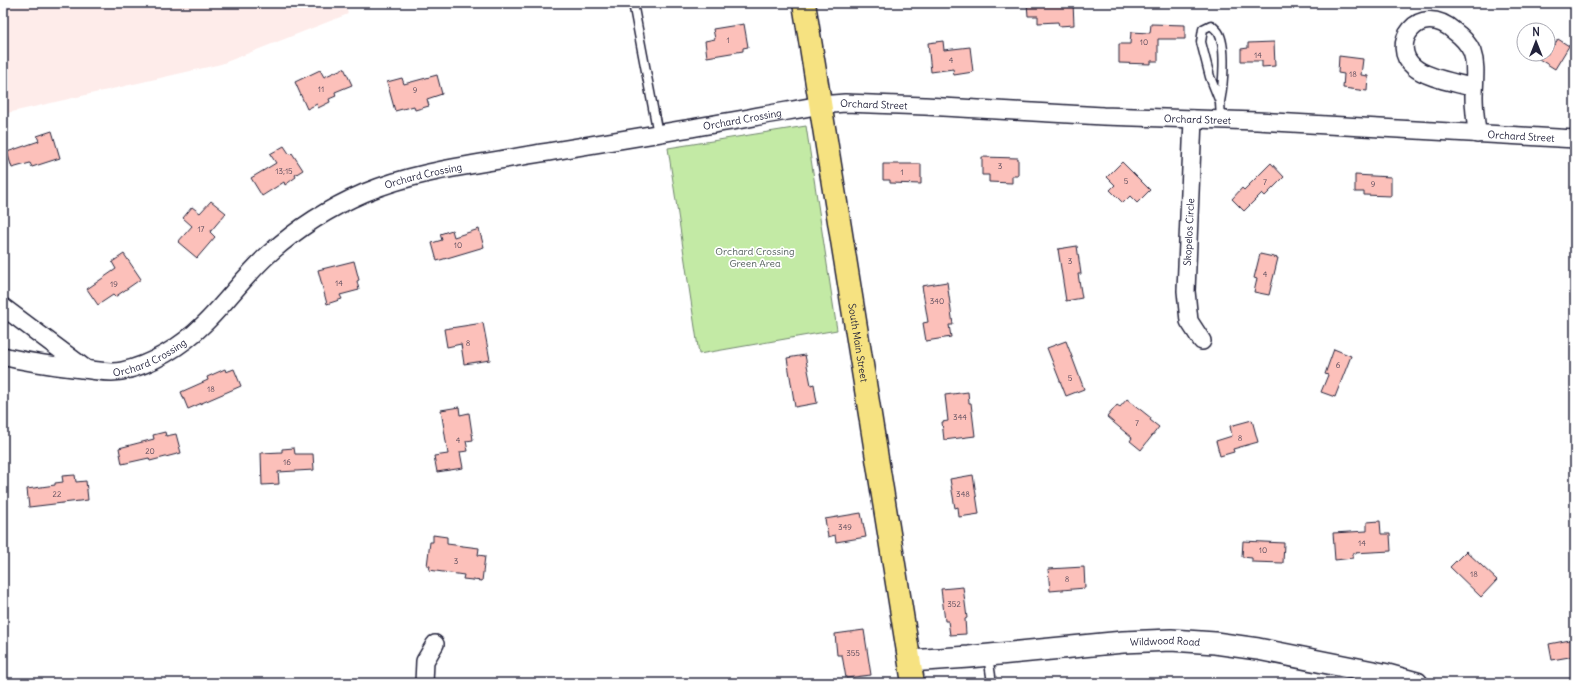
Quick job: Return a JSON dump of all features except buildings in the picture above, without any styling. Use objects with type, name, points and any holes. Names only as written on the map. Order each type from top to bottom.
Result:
[{"type":"main road","name":"South Main Street","points":[[804,3],[913,683]]},
{"type":"street","points":[[1474,88],[1420,72],[1413,67],[1407,59],[1405,45],[1409,32],[1415,25],[1424,21],[1433,20],[1441,22],[1460,36],[1471,50],[1474,58],[1477,134]]},
{"type":"street","name":"Orchard Street","points":[[820,105],[845,103],[1098,116],[1221,120],[1575,139]]},
{"type":"street","name":"Orchard Crossing","points":[[3,356],[50,366],[86,369],[104,373],[121,371],[151,360],[185,341],[202,327],[245,278],[270,253],[325,212],[364,193],[408,178],[444,170],[820,105]]},
{"type":"street","name":"Skopelos Circle","points":[[1193,119],[1186,291],[1189,321],[1202,341]]},
{"type":"street","name":"Orchard Crossing","points":[[3,307],[86,369]]},
{"type":"street","name":"Wildwood Road","points":[[910,661],[1123,642],[1190,641],[1258,650],[1384,674],[1418,683]]},
{"type":"street","points":[[424,683],[425,661],[435,644]]},
{"type":"lane","points":[[633,3],[658,134]]},
{"type":"lane","points":[[1220,102],[1210,77],[1201,42],[1203,30],[1211,25],[1218,32],[1222,44],[1224,84],[1220,102],[1221,120]]},
{"type":"lane","points":[[988,655],[992,683]]},
{"type":"shaded area","points":[[3,3],[345,3],[348,14],[221,64],[3,114]]},
{"type":"green space","name":"Orchard Crossing Green Area","points":[[806,126],[837,330],[699,354],[668,148]]}]
